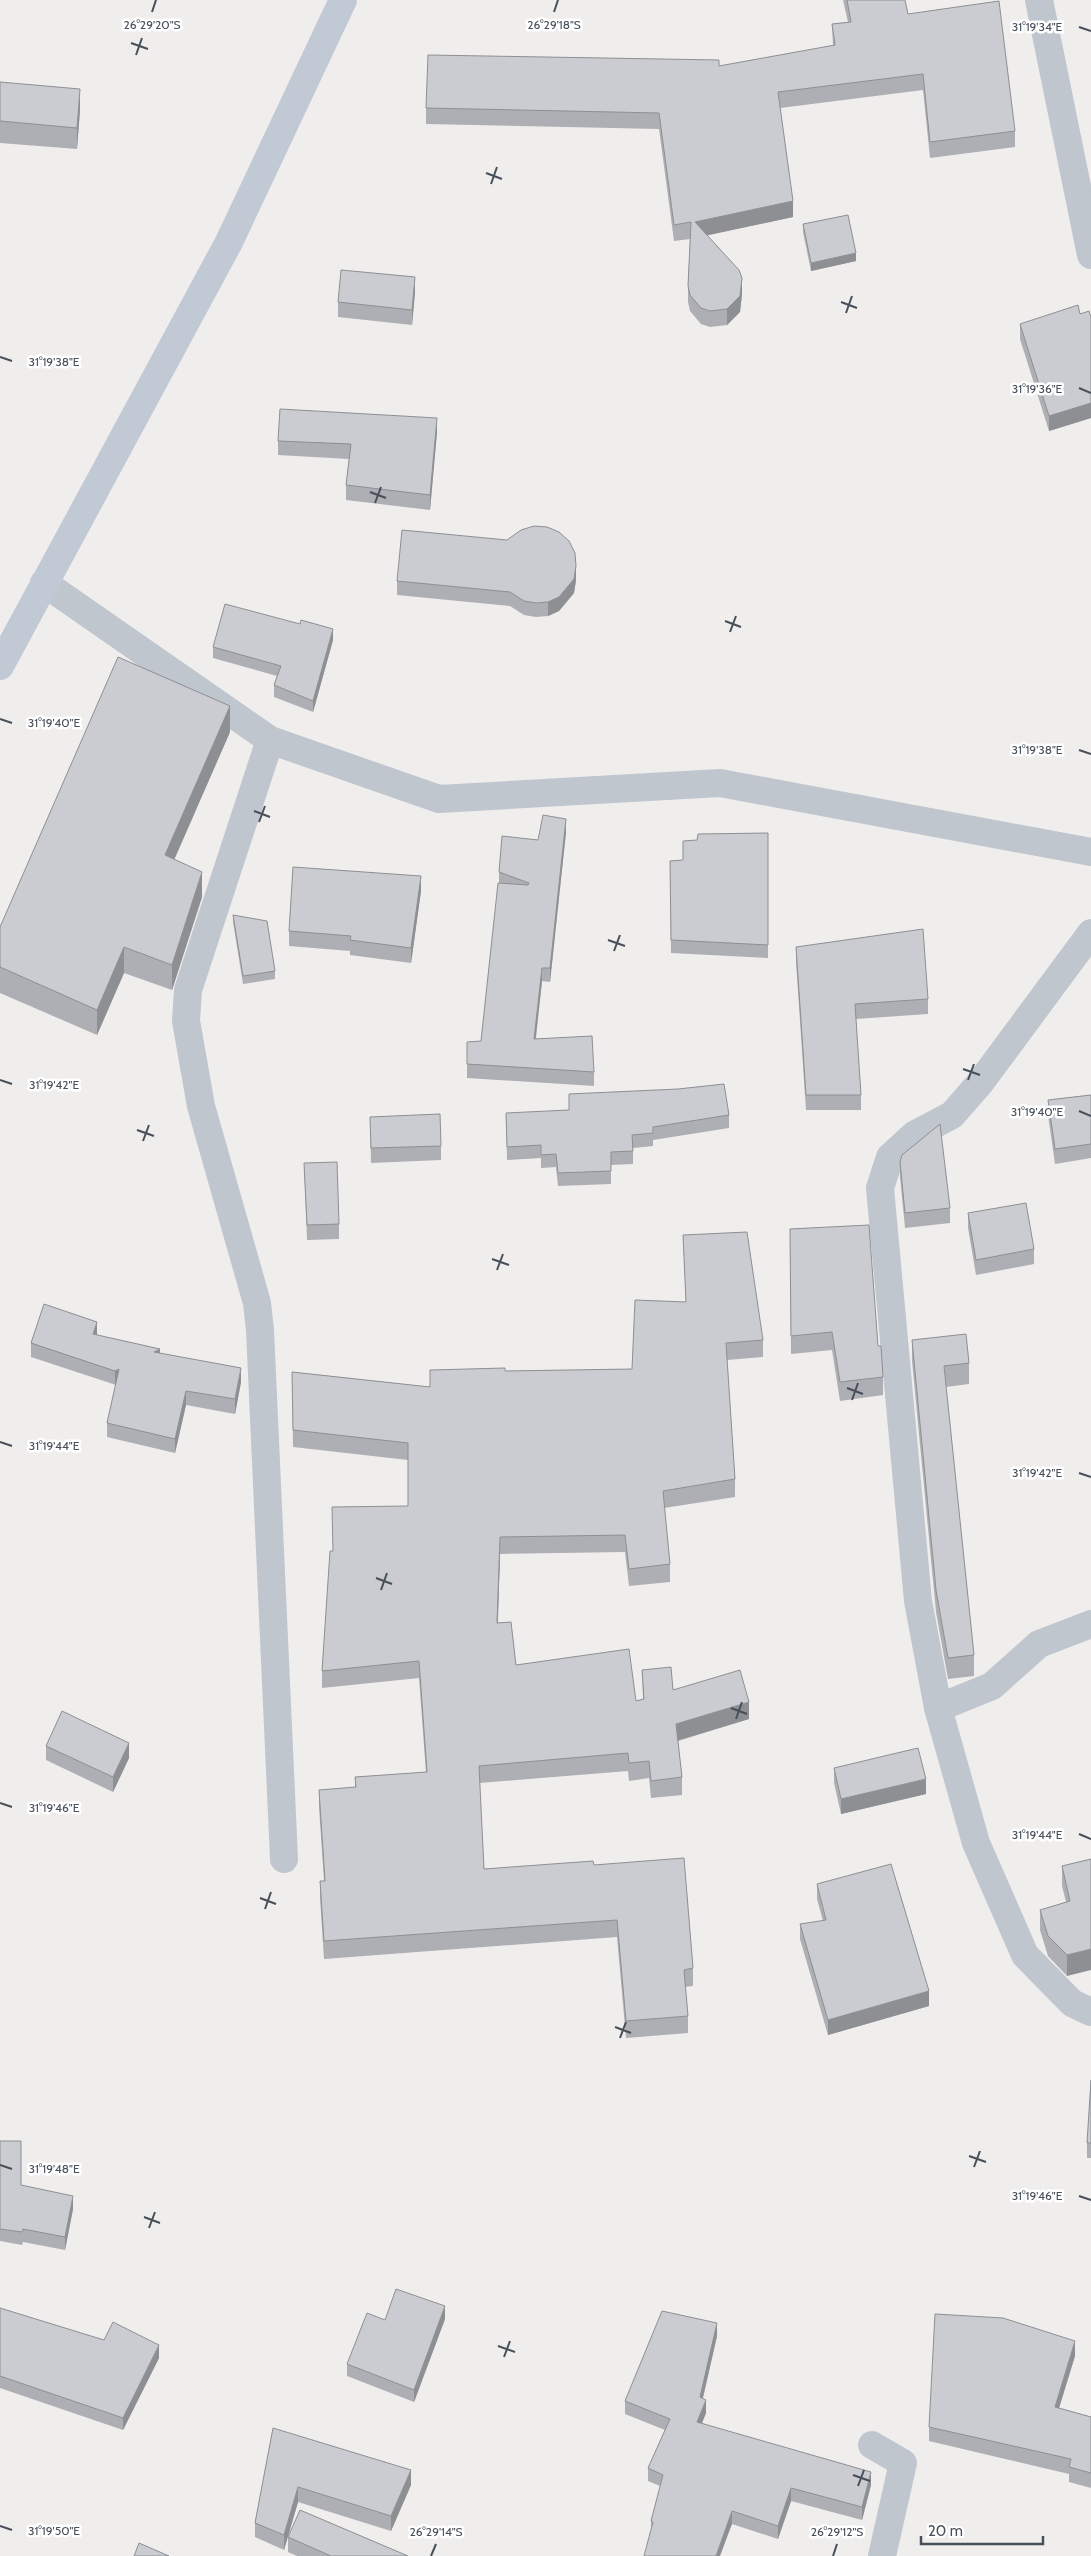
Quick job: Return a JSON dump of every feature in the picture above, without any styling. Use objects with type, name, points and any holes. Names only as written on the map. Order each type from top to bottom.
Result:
[{"type":"street","points":[[0,666],[229,242],[343,0]]},
{"type":"street","points":[[1039,0],[1091,255]]},
{"type":"street","points":[[44,582],[270,740],[439,798],[720,783],[1091,852]]},
{"type":"street","points":[[270,740],[188,990],[186,1021],[201,1106],[257,1303],[260,1330],[284,1859]]},
{"type":"street","points":[[1091,933],[980,1083],[952,1115],[914,1135],[890,1157],[880,1188],[918,1601],[938,1708],[976,1843],[1025,1955],[1072,2003],[1091,2012]]},
{"type":"street","points":[[938,1708],[992,1686],[1039,1644],[1091,1624]]},
{"type":"street","points":[[872,2445],[904,2463],[882,2556]]},
{"type":"building","points":[[847,0],[905,0],[908,14],[999,1],[1015,131],[930,142],[923,74],[778,92],[793,201],[695,222],[739,270],[742,278],[740,296],[727,309],[710,311],[701,308],[690,295],[688,286],[691,222],[674,225],[659,113],[426,108],[428,55],[719,60],[719,66],[835,45],[832,24],[851,22]]},
{"type":"building","points":[[0,82],[80,89],[77,128],[0,121]]},
{"type":"building","points":[[848,215],[856,253],[811,263],[803,224]]},
{"type":"building","points":[[341,270],[415,277],[412,310],[338,302]]},
{"type":"building","points":[[1078,305],[1080,314],[1089,311],[1091,317],[1091,403],[1049,416],[1020,324]]},
{"type":"building","points":[[280,409],[437,418],[430,495],[346,485],[351,444],[278,441]]},
{"type":"building","points":[[534,526],[547,527],[559,532],[569,541],[575,553],[574,579],[559,597],[548,602],[524,601],[510,592],[397,581],[402,530],[507,540],[521,530]]},
{"type":"building","points":[[225,604],[300,624],[301,620],[333,629],[313,701],[274,685],[281,666],[213,647]]},
{"type":"building","points":[[118,657],[230,706],[165,855],[202,872],[172,965],[124,947],[97,1010],[0,967],[0,927]]},
{"type":"building","points":[[543,815],[566,819],[550,968],[542,968],[534,1039],[592,1036],[594,1072],[467,1064],[467,1042],[481,1041],[498,883],[528,885],[529,883],[499,872],[502,836],[538,840]]},
{"type":"building","points":[[768,833],[768,945],[671,940],[670,861],[683,860],[683,841],[697,840],[698,834]]},
{"type":"building","points":[[293,867],[421,876],[411,948],[350,940],[351,936],[289,931]]},
{"type":"building","points":[[233,915],[267,921],[275,971],[243,976]]},
{"type":"building","points":[[923,929],[928,999],[855,1004],[861,1095],[806,1095],[796,947]]},
{"type":"building","points":[[724,1084],[729,1115],[653,1127],[653,1133],[632,1135],[633,1151],[611,1152],[611,1171],[558,1173],[556,1154],[541,1155],[541,1145],[507,1147],[506,1113],[569,1110],[569,1094],[678,1089]]},
{"type":"building","points":[[1091,1095],[1091,1144],[1055,1149],[1048,1100]]},
{"type":"building","points":[[440,1114],[441,1146],[371,1148],[370,1117]]},
{"type":"building","points":[[940,1124],[950,1208],[905,1213],[900,1162],[902,1155]]},
{"type":"building","points":[[337,1162],[339,1224],[307,1225],[304,1163]]},
{"type":"building","points":[[1026,1203],[1034,1249],[976,1260],[968,1213]]},
{"type":"building","points":[[869,1225],[878,1346],[881,1346],[883,1377],[840,1382],[832,1332],[791,1336],[790,1229]]},
{"type":"building","points":[[747,1232],[763,1340],[726,1343],[735,1479],[663,1491],[670,1564],[629,1569],[625,1535],[500,1537],[497,1623],[511,1622],[516,1665],[629,1649],[636,1701],[644,1699],[642,1670],[671,1667],[673,1690],[740,1670],[749,1702],[676,1724],[682,1777],[651,1781],[649,1761],[629,1763],[628,1753],[479,1766],[484,1869],[593,1861],[594,1865],[684,1858],[693,1968],[684,1970],[688,2016],[626,2021],[617,1920],[324,1941],[320,1881],[325,1881],[319,1790],[356,1787],[355,1777],[427,1772],[419,1661],[322,1671],[330,1551],[333,1551],[332,1507],[408,1506],[408,1443],[293,1430],[292,1372],[430,1387],[430,1370],[505,1368],[505,1371],[632,1369],[635,1300],[686,1302],[683,1235]]},
{"type":"building","points":[[44,1304],[97,1322],[93,1334],[160,1349],[154,1352],[241,1368],[235,1399],[186,1391],[175,1439],[107,1423],[119,1369],[115,1371],[31,1343]]},
{"type":"building","points":[[966,1334],[969,1363],[944,1366],[974,1655],[948,1658],[936,1590],[912,1340]]},
{"type":"building","points":[[62,1711],[129,1743],[113,1777],[46,1746]]},
{"type":"building","points":[[918,1748],[926,1779],[841,1799],[834,1768]]},
{"type":"building","points":[[1091,1859],[1091,1949],[1067,1955],[1048,1936],[1040,1910],[1070,1901],[1062,1866]]},
{"type":"building","points":[[891,1864],[929,1991],[828,2020],[800,1924],[826,1920],[817,1884]]},
{"type":"building","points":[[1091,2080],[1091,2143],[1087,2143]]},
{"type":"building","points":[[0,2141],[21,2141],[21,2185],[73,2196],[65,2237],[23,2229],[22,2232],[0,2229]]},
{"type":"building","points":[[396,2289],[445,2306],[414,2390],[347,2364],[367,2313],[385,2320]]},
{"type":"building","points":[[0,2308],[104,2340],[113,2322],[159,2345],[123,2418],[0,2376]]},
{"type":"building","points":[[662,2311],[717,2323],[700,2397],[706,2400],[697,2422],[871,2472],[862,2507],[791,2488],[778,2526],[732,2511],[716,2556],[644,2556],[663,2475],[648,2468],[670,2419],[625,2401]]},
{"type":"building","points":[[935,2314],[1003,2318],[1075,2341],[1055,2407],[1091,2417],[1091,2473],[1069,2467],[1071,2459],[929,2427]]},
{"type":"building","points":[[273,2428],[411,2470],[391,2516],[298,2487],[284,2535],[255,2523]]},
{"type":"building","points":[[300,2510],[408,2556],[331,2556],[288,2537]]},
{"type":"building","points":[[139,2543],[169,2556],[134,2556]]}]
